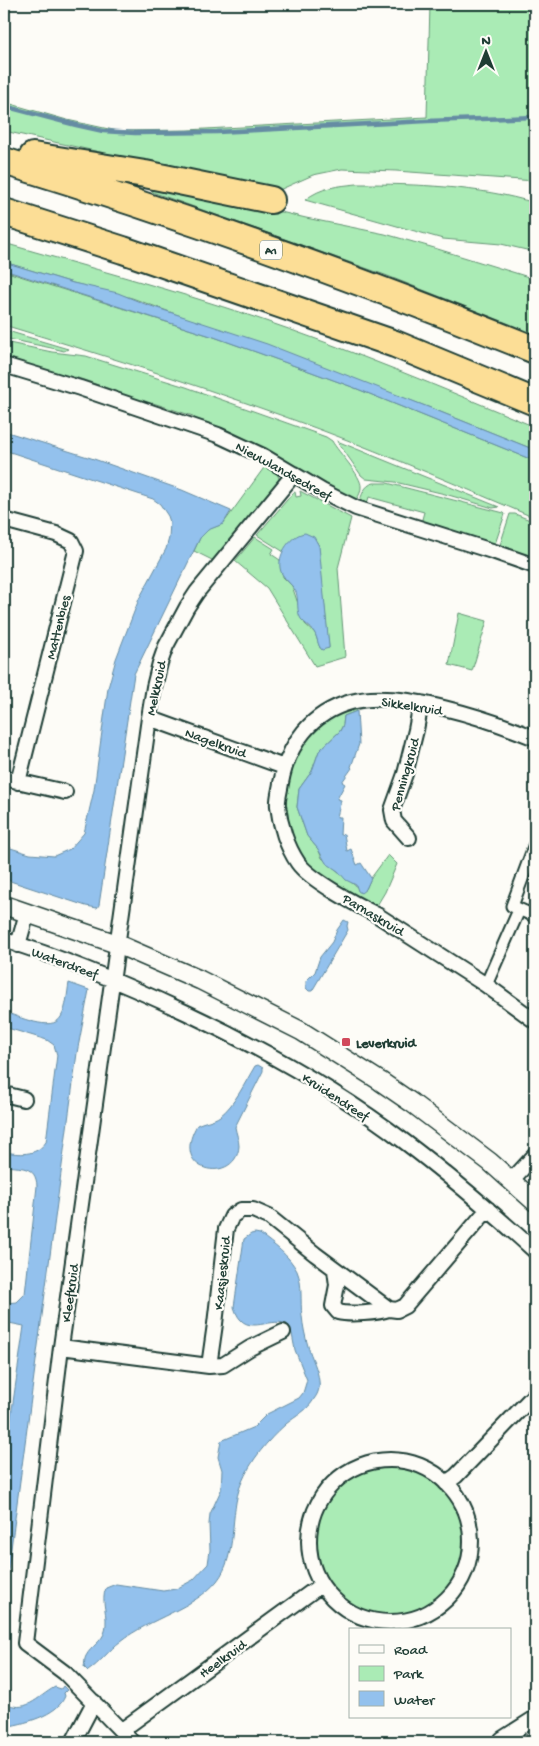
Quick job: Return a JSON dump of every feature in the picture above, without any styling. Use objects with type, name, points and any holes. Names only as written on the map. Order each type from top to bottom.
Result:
[{"type":"highway","points":[[4,152],[145,174],[271,200]]},
{"type":"highway","name":"A1","points":[[4,161],[105,192],[223,233],[433,309],[535,350]]},
{"type":"highway","points":[[4,212],[123,250],[395,344],[535,402]]},
{"type":"street","name":"Nieuwlandsedreef","points":[[4,365],[89,391],[218,435],[263,456],[322,491],[356,508],[535,566]]},
{"type":"street","name":"Melkkruid","points":[[116,944],[148,718],[160,663],[169,639],[197,592],[294,474]]},
{"type":"street","name":"Mattenbies","points":[[4,520],[56,534],[72,541],[76,551],[18,782]]},
{"type":"street","name":"Sikkelkruid","points":[[284,767],[296,740],[318,718],[351,702],[378,698],[421,703],[483,719],[535,738]]},
{"type":"street","name":"Penningkruid","points":[[409,838],[394,821],[392,810],[405,774],[421,703]]},
{"type":"street","name":"Nagelkruid","points":[[148,718],[284,767]]},
{"type":"street","name":"Parnaskruid","points":[[284,767],[278,805],[285,837],[299,864],[313,878],[377,915],[486,985],[535,1021]]},
{"type":"street","points":[[4,778],[65,792]]},
{"type":"street","points":[[535,844],[512,906],[532,915],[535,908]]},
{"type":"street","points":[[4,905],[116,944],[200,980],[301,1031],[412,1103],[460,1138],[512,1180],[535,1202]]},
{"type":"street","points":[[486,985],[519,910]]},
{"type":"street","name":"Waterdreef","points":[[18,945],[28,913]]},
{"type":"street","name":"Waterdreef","points":[[4,940],[112,979]]},
{"type":"street","name":"Kleefkruid","points":[[94,1702],[65,1673],[24,1643],[61,1347],[116,944]]},
{"type":"street","name":"Kruidendreef","points":[[112,979],[247,1042],[319,1083],[404,1141],[488,1209],[535,1251]]},
{"type":"street","points":[[4,1094],[24,1099]]},
{"type":"street","points":[[512,1180],[535,1155]]},
{"type":"street","points":[[335,1270],[337,1285],[333,1300],[335,1310],[342,1313],[397,1310],[405,1306],[488,1209]]},
{"type":"street","name":"Kaasjeskruid","points":[[209,1366],[216,1324],[226,1229],[232,1216],[241,1210],[253,1210],[269,1217],[335,1270],[389,1309]]},
{"type":"street","points":[[61,1347],[209,1366],[223,1365],[250,1348],[283,1332]]},
{"type":"street","points":[[446,1483],[535,1394]]},
{"type":"street","points":[[387,1460],[404,1461],[419,1466],[434,1473],[446,1483],[458,1497],[467,1515],[471,1546],[463,1577],[444,1602],[417,1618],[387,1622],[371,1620],[350,1611],[331,1597],[321,1585],[314,1571],[309,1541],[314,1511],[321,1497],[331,1485],[343,1475],[356,1468],[371,1462],[387,1460]]},
{"type":"street","name":"Heelkruid","points":[[122,1730],[321,1585]]},
{"type":"street","points":[[74,1742],[94,1702],[132,1742]]},
{"type":"street","points":[[502,1739],[535,1718]]},
{"type":"green space","points":[[430,4],[535,4],[535,181],[342,169],[313,175],[277,191],[4,131],[4,102],[67,120],[118,131],[187,130],[427,117]]},
{"type":"green space","points":[[154,182],[306,218],[385,234],[535,279],[535,334],[385,275],[152,192]]},
{"type":"green space","points":[[357,184],[447,187],[514,197],[535,203],[535,252],[501,244],[443,239],[305,200],[323,190]]},
{"type":"green space","points":[[4,243],[160,288],[290,329],[430,383],[535,427],[535,450],[428,407],[132,298],[73,283],[4,262]]},
{"type":"green space","points":[[4,271],[214,337],[355,388],[535,461],[535,518],[321,430],[163,375],[4,325]]},
{"type":"green space","points":[[4,330],[68,349],[64,351],[4,338]]},
{"type":"green space","points":[[4,342],[52,352],[86,356],[186,387],[326,437],[332,441],[358,477],[361,487],[359,495],[355,502],[196,421],[193,416],[153,403],[148,405],[115,395],[113,390],[75,377],[70,380],[4,360]]},
{"type":"green space","points":[[337,441],[499,507],[493,508],[395,482],[366,479],[361,475]]},
{"type":"green space","points":[[266,465],[277,473],[280,481],[214,561],[194,551],[200,538],[207,530],[223,524]]},
{"type":"green space","points":[[374,483],[387,483],[504,513],[494,547],[421,523],[424,512],[369,497],[366,507],[359,503],[366,488]]},
{"type":"green space","points":[[300,491],[351,518],[338,568],[345,657],[315,666],[267,588],[235,561],[255,537],[274,549],[271,554],[280,560],[283,577],[292,586],[305,624],[315,633],[320,648],[329,648],[318,542],[290,542],[284,552],[257,535],[293,493],[295,492],[296,497],[301,496]]},
{"type":"green space","points":[[510,514],[515,514],[535,522],[535,561],[499,548]]},
{"type":"green space","points":[[459,613],[487,621],[472,671],[449,665]]},
{"type":"green space","points":[[357,707],[357,711],[344,716],[340,731],[319,751],[312,771],[299,789],[297,807],[307,836],[318,849],[322,858],[358,888],[366,889],[371,878],[388,855],[397,864],[385,892],[376,907],[333,885],[311,867],[291,836],[286,819],[286,782],[291,765],[300,749],[311,734],[321,725]]},
{"type":"green space","points":[[390,1467],[405,1468],[418,1472],[443,1488],[459,1513],[463,1526],[463,1556],[459,1569],[443,1594],[418,1610],[405,1614],[390,1615],[375,1614],[362,1610],[337,1594],[321,1569],[317,1556],[316,1541],[317,1526],[321,1513],[337,1488],[362,1472],[375,1468]]},
{"type":"water","points":[[4,262],[73,283],[118,293],[145,304],[267,344],[535,450],[535,461],[309,371],[214,337],[4,270]]},
{"type":"water","points":[[4,431],[91,458],[182,490],[231,511],[223,524],[208,530],[200,538],[134,674],[99,905],[97,908],[4,879],[4,846],[30,854],[54,856],[70,849],[84,833],[94,790],[108,688],[116,659],[139,599],[166,549],[170,522],[160,504],[153,499],[4,450]]},
{"type":"water","points":[[305,533],[314,537],[319,546],[329,646],[329,648],[322,650],[314,632],[301,619],[296,592],[282,574],[280,568],[284,549],[294,538]]},
{"type":"water","points":[[357,711],[359,744],[352,768],[342,782],[345,784],[337,799],[341,800],[337,817],[341,817],[340,835],[344,834],[347,851],[351,849],[357,865],[361,863],[371,878],[366,889],[361,893],[356,885],[346,880],[338,871],[326,863],[318,849],[307,836],[297,807],[299,789],[312,771],[319,751],[340,731],[344,716]]},
{"type":"water","points":[[344,920],[348,922],[348,930],[312,991],[309,991],[306,988],[306,981],[315,972],[320,957],[332,942]]},
{"type":"water","points":[[69,983],[89,990],[77,1053],[4,1601],[4,1465],[24,1326],[4,1322],[4,1303],[17,1302],[25,1294],[37,1186],[34,1174],[30,1171],[4,1166],[4,1152],[21,1154],[32,1152],[42,1147],[46,1142],[57,1055],[54,1045],[47,1040],[4,1027],[4,1012],[43,1024],[57,1022],[64,1009]]},
{"type":"water","points":[[258,1065],[263,1068],[263,1071],[235,1127],[239,1146],[235,1158],[228,1166],[217,1169],[206,1168],[197,1164],[191,1155],[190,1142],[197,1125],[217,1118],[225,1112],[255,1066]]},
{"type":"water","points":[[255,1233],[260,1234],[281,1251],[297,1271],[300,1282],[304,1331],[316,1368],[319,1386],[318,1393],[302,1413],[272,1437],[245,1475],[237,1496],[228,1559],[224,1571],[217,1581],[197,1599],[132,1633],[112,1648],[88,1671],[84,1667],[85,1657],[105,1631],[104,1593],[106,1588],[116,1584],[163,1591],[176,1589],[193,1580],[208,1564],[210,1514],[221,1490],[222,1470],[218,1457],[221,1441],[254,1427],[267,1414],[299,1398],[303,1393],[307,1380],[287,1324],[280,1322],[250,1325],[238,1317],[234,1307],[244,1239]]},
{"type":"water","points":[[63,1686],[67,1690],[64,1693],[65,1696],[55,1709],[39,1718],[4,1727],[4,1702],[18,1707],[25,1706],[55,1687],[61,1689]]},
{"type":"waterway","points":[[4,106],[103,131],[135,133],[217,132],[535,117]]},
{"type":"place","name":"Leverkruid","points":[[346,1042]]}]
